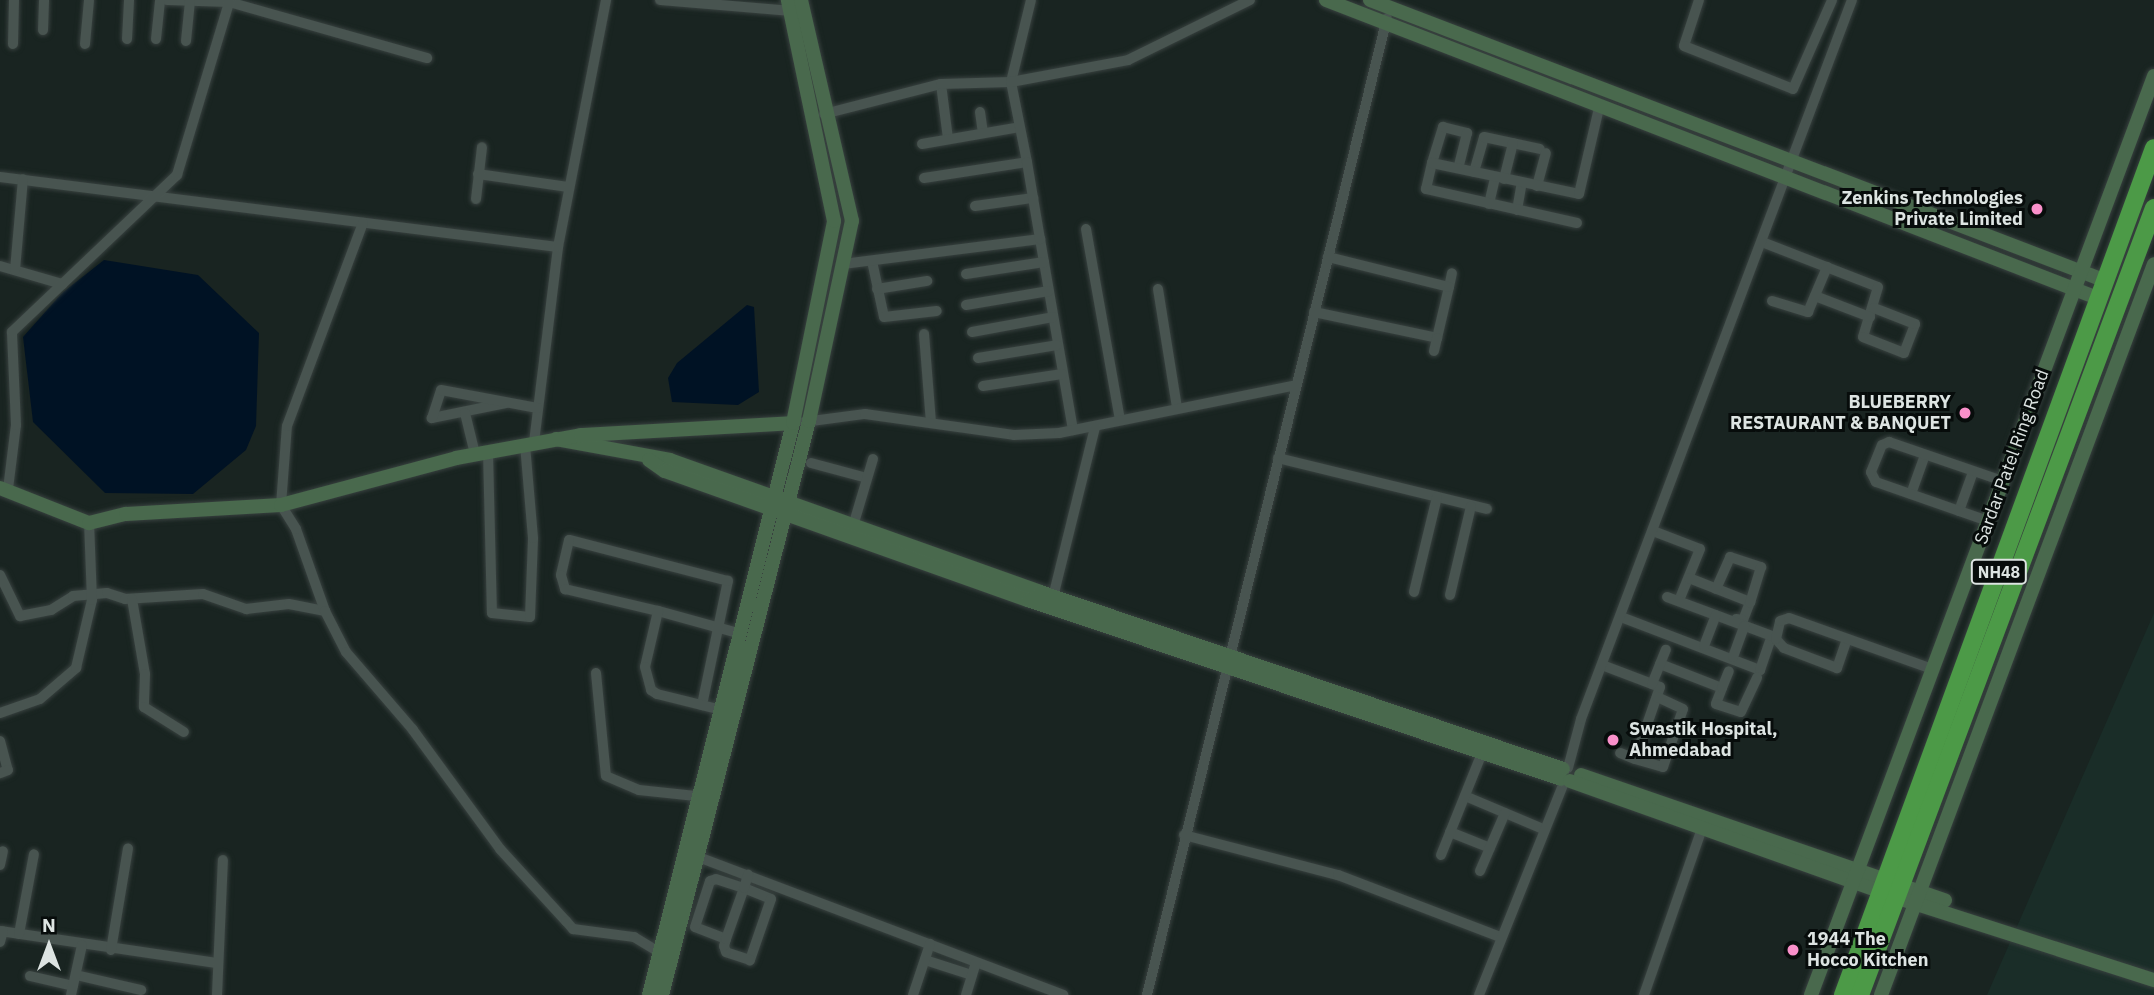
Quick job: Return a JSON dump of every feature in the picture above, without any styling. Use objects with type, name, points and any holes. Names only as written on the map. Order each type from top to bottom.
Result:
[{"type":"highway","name":"Sardar Patel Ring Road","points":[[1843,995],[1899,891],[2106,281],[2154,148]]},
{"type":"highway","name":"Sardar Patel Ring Road","points":[[1860,995],[2154,208]]},
{"type":"street","points":[[13,44],[14,0]]},
{"type":"street","points":[[43,30],[44,0]]},
{"type":"street","points":[[85,44],[89,0]]},
{"type":"street","points":[[127,39],[129,0]]},
{"type":"street","points":[[156,39],[160,0]]},
{"type":"street","points":[[167,0],[230,1],[427,58]]},
{"type":"street","points":[[465,412],[482,453],[492,613],[530,617],[533,538],[530,444],[568,187],[606,0]]},
{"type":"street","points":[[649,995],[659,952],[689,854],[778,506],[834,221],[789,5],[660,0]]},
{"type":"street","points":[[662,995],[689,854],[696,796],[738,633],[778,506],[809,421],[852,221],[824,114],[801,0]]},
{"type":"street","points":[[1031,0],[1011,82],[1034,198],[1073,430]]},
{"type":"street","points":[[824,114],[941,84],[1011,82],[1128,60],[1250,0]]},
{"type":"street","points":[[1325,0],[2100,299]]},
{"type":"street","points":[[1370,0],[1389,4],[2106,281]]},
{"type":"street","points":[[1699,0],[1682,39],[1687,48],[1793,89],[1812,51],[1832,0]]},
{"type":"street","points":[[1479,995],[1566,775],[1602,665],[1852,0]]},
{"type":"street","points":[[186,41],[190,1]]},
{"type":"street","points":[[230,1],[177,175],[12,332],[16,425],[4,488],[89,523],[126,514],[281,505],[482,453],[556,439],[793,423],[865,415],[1014,435],[1095,427],[1177,407],[1296,385]]},
{"type":"street","points":[[1147,995],[1389,4]]},
{"type":"street","points":[[1820,32],[1838,38]]},
{"type":"street","points":[[1812,51],[1830,58]]},
{"type":"street","name":"Sardar Patel Ring Road","points":[[1811,995],[2154,76]]},
{"type":"street","points":[[941,84],[948,139]]},
{"type":"street","points":[[1432,163],[1537,186],[1581,192],[1600,104]]},
{"type":"street","points":[[980,112],[984,133]]},
{"type":"street","points":[[922,144],[1020,127]]},
{"type":"street","points":[[1458,169],[1467,133],[1443,127],[1427,190],[1577,223]]},
{"type":"street","points":[[1474,172],[1484,137],[1513,143],[1543,151],[1537,186]]},
{"type":"street","points":[[1489,204],[1513,143]]},
{"type":"street","points":[[476,199],[482,147]]},
{"type":"street","points":[[924,178],[1027,162]]},
{"type":"street","points":[[478,174],[568,187]]},
{"type":"street","points":[[0,177],[158,192],[363,223],[558,247]]},
{"type":"street","points":[[15,270],[23,179]]},
{"type":"street","points":[[1517,210],[1522,183]]},
{"type":"street","points":[[975,206],[1034,198]]},
{"type":"street","points":[[363,223],[287,426],[281,505],[296,529],[325,611],[346,652],[413,730],[500,849],[573,929],[634,937],[659,952]]},
{"type":"street","points":[[1086,229],[1120,419]]},
{"type":"street","points":[[843,264],[1040,239]]},
{"type":"street","points":[[1762,242],[1878,287],[1872,312],[1865,338],[1904,353],[1915,324],[1872,312],[1815,296]]},
{"type":"street","points":[[1328,257],[1449,287]]},
{"type":"street","points":[[872,261],[884,317],[937,311]]},
{"type":"street","points":[[966,274],[1044,262]]},
{"type":"street","name":"Sardar Patel Ring Road","points":[[1881,995],[1899,891],[2148,300],[2154,264]]},
{"type":"street","points":[[0,266],[62,284]]},
{"type":"street","points":[[1772,301],[1806,313],[1827,267]]},
{"type":"street","points":[[1434,351],[1452,273]]},
{"type":"street","points":[[877,289],[927,281]]},
{"type":"street","points":[[1158,289],[1177,407]]},
{"type":"street","points":[[2123,290],[2148,300]]},
{"type":"street","points":[[966,305],[1049,291]]},
{"type":"street","points":[[1314,312],[1437,338]]},
{"type":"street","points":[[972,331],[1053,317]]},
{"type":"street","points":[[924,334],[931,422]]},
{"type":"street","points":[[978,358],[1057,345]]},
{"type":"street","points":[[983,386],[1062,374]]},
{"type":"street","points":[[506,402],[432,418],[437,391],[506,402],[537,408]]},
{"type":"street","points":[[1053,597],[1095,427]]},
{"type":"street","points":[[556,439],[648,459],[670,460],[778,506],[1482,753],[1566,775],[1702,828],[1857,875]]},
{"type":"street","points":[[1988,521],[1873,480],[1871,472],[1886,443],[2003,481]]},
{"type":"street","points":[[1910,494],[1925,455]]},
{"type":"street","points":[[1278,458],[1487,509]]},
{"type":"street","points":[[853,526],[873,459]]},
{"type":"street","points":[[811,463],[867,478]]},
{"type":"street","points":[[1959,511],[1973,471]]},
{"type":"street","points":[[1414,592],[1437,497]]},
{"type":"street","points":[[778,506],[853,526],[1227,662],[1566,775],[2154,980]]},
{"type":"street","points":[[1450,595],[1471,506]]},
{"type":"street","points":[[0,713],[40,699],[76,668],[92,594],[89,523]]},
{"type":"street","points":[[1653,531],[1700,549],[1680,598]]},
{"type":"street","points":[[702,705],[722,627],[728,581],[569,540],[561,575],[565,589],[722,627],[738,633]]},
{"type":"street","points":[[1716,589],[1728,558],[1761,567],[1740,621],[1668,595],[1772,636],[1760,670],[1732,661],[1744,626]]},
{"type":"street","points":[[0,575],[20,617],[92,594],[132,599],[203,594],[227,597],[246,609],[289,604],[325,611]]},
{"type":"street","points":[[1689,578],[1750,601]]},
{"type":"street","points":[[132,599],[145,674],[144,706],[184,732]]},
{"type":"street","points":[[658,611],[645,667],[647,684],[657,694],[718,709]]},
{"type":"street","points":[[1704,646],[1716,615]]},
{"type":"street","points":[[1620,617],[1733,657]]},
{"type":"street","points":[[1847,639],[1837,668],[1784,649],[1776,639],[1780,621],[1789,618],[1932,669]]},
{"type":"street","points":[[1652,684],[1666,650]]},
{"type":"street","points":[[1660,664],[1722,688]]},
{"type":"street","points":[[1602,665],[1660,687],[1635,759]]},
{"type":"street","points":[[1729,671],[1716,704],[1742,712],[1756,678]]},
{"type":"street","points":[[596,673],[606,776],[639,790],[696,796]]},
{"type":"street","points":[[1620,752],[1663,767],[1683,711],[1657,697]]},
{"type":"street","points":[[0,741],[8,770],[0,773]]},
{"type":"street","points":[[1441,855],[1482,753]]},
{"type":"street","points":[[1465,796],[1543,829]]},
{"type":"street","points":[[1480,871],[1505,813]]},
{"type":"street","points":[[1644,995],[1702,828]]},
{"type":"street","points":[[1450,832],[1490,848]]},
{"type":"street","points":[[1184,835],[1338,875],[1500,937]]},
{"type":"street","points":[[111,950],[128,848]]},
{"type":"street","points":[[0,865],[3,851]]},
{"type":"street","points":[[19,934],[34,854]]},
{"type":"street","points":[[689,854],[1063,995]]},
{"type":"street","points":[[217,995],[223,860]]},
{"type":"street","points":[[726,939],[695,927],[710,881],[744,888],[772,902],[754,957],[726,952],[726,939],[744,888],[748,875]]},
{"type":"street","points":[[1899,891],[2154,972]]},
{"type":"street","points":[[1,935],[19,934],[111,950],[217,963]]},
{"type":"street","points":[[913,995],[930,944]]},
{"type":"street","points":[[30,976],[72,990],[82,945]]},
{"type":"street","points":[[925,960],[972,975]]},
{"type":"street","points":[[965,995],[976,962]]},
{"type":"street","points":[[76,975],[141,990]]},
{"type":"shaded area","points":[[2154,613],[2154,995],[1987,995]]},
{"type":"water","points":[[104,260],[198,275],[259,333],[256,426],[246,450],[193,494],[105,493],[33,422],[23,337],[62,293]]},
{"type":"water","points":[[747,305],[754,307],[759,392],[738,405],[672,402],[668,378],[677,363]]},
{"type":"place","name":"Zenkins Technologies Private Limited","points":[[2037,209]]},
{"type":"place","name":"BLUEBERRY RESTAURANT & BANQUET","points":[[1965,413]]},
{"type":"place","name":"Swastik Hospital, Ahmedabad","points":[[1613,740]]},
{"type":"place","name":"1944 The Hocco Kitchen","points":[[1793,950]]}]
